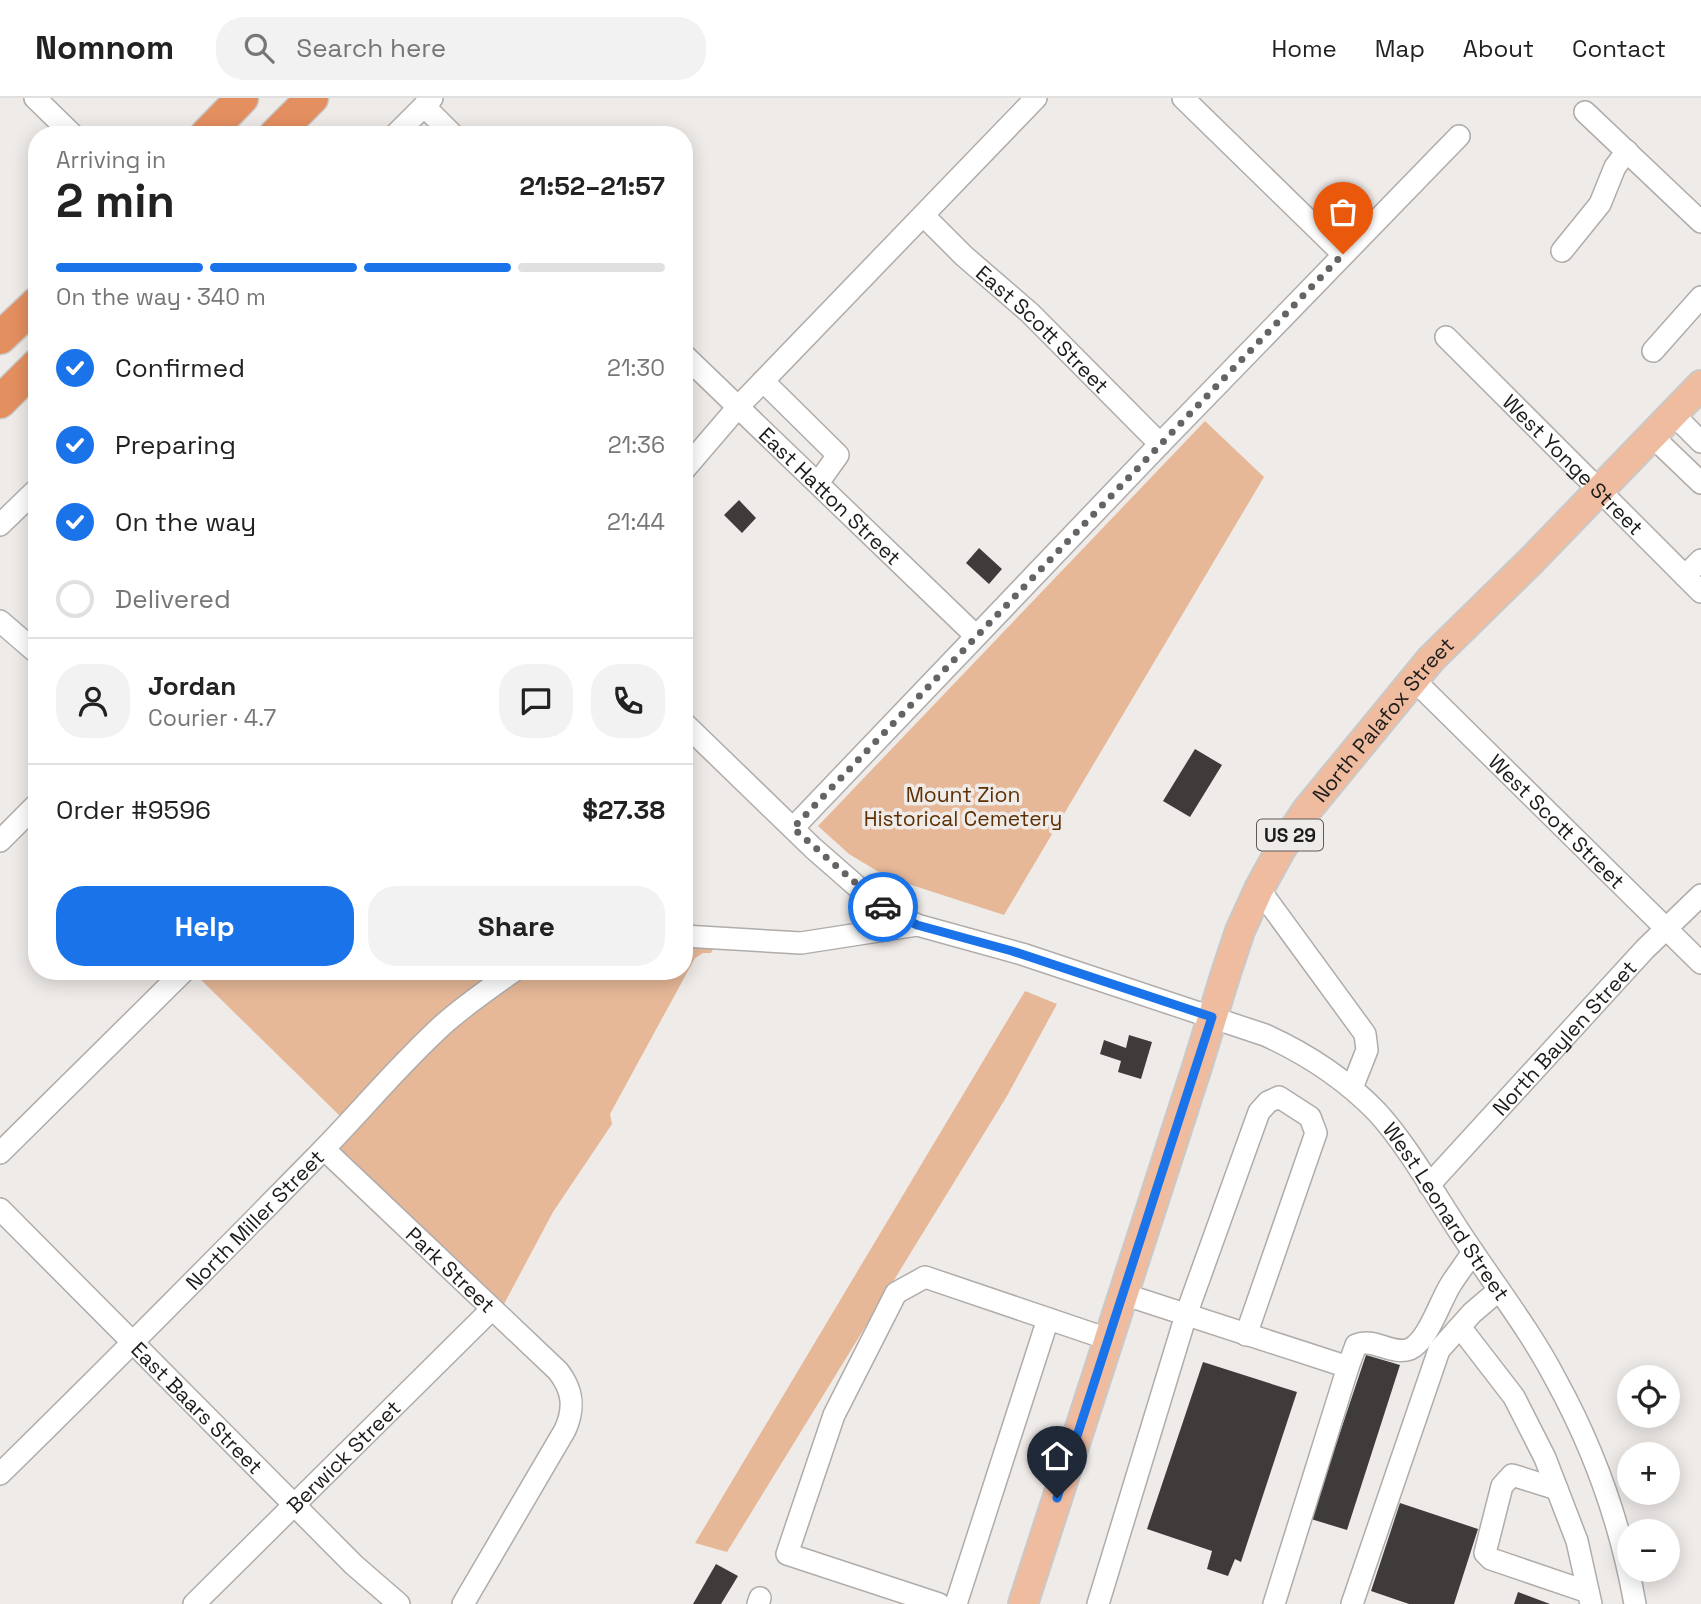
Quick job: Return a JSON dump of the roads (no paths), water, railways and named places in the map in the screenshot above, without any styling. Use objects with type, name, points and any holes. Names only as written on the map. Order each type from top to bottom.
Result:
[{"type":"highway","points":[[215,126],[242,98]]},
{"type":"highway","points":[[284,126],[312,98]]},
{"type":"highway","points":[[0,338],[28,312]]},
{"type":"highway","points":[[0,402],[28,374]]},
{"type":"main road","name":"North Palafox Street","points":[[1023,1604],[1240,931],[1281,849],[1307,810],[1431,659],[1701,385]]},
{"type":"street","points":[[34,98],[64,126]]},
{"type":"street","points":[[693,460],[738,407],[1036,98]]},
{"type":"street","points":[[1183,98],[1343,254]]},
{"type":"street","points":[[404,126],[428,102],[446,126]]},
{"type":"street","points":[[1585,112],[1701,222]]},
{"type":"street","points":[[793,828],[1160,443],[1458,136]]},
{"type":"street","points":[[1562,251],[1600,204],[1615,167],[1627,151]]},
{"type":"street","name":"East Scott Street","points":[[924,216],[964,256],[1030,313],[1160,443]]},
{"type":"street","points":[[1653,351],[1701,297]]},
{"type":"street","name":"West Yonge Street","points":[[1446,337],[1701,592]]},
{"type":"street","name":"East Hatton Street","points":[[693,364],[976,636]]},
{"type":"street","points":[[763,381],[838,454],[818,482]]},
{"type":"street","points":[[1673,414],[1701,442]]},
{"type":"street","points":[[1652,436],[1701,483]]},
{"type":"street","points":[[0,525],[28,498]]},
{"type":"street","points":[[1685,576],[1701,560]]},
{"type":"street","points":[[0,621],[28,645]]},
{"type":"street","name":"West Scott Street","points":[[1414,680],[1701,963]]},
{"type":"street","points":[[693,732],[877,904],[917,925]]},
{"type":"street","points":[[0,841],[28,813]]},
{"type":"street","points":[[1259,889],[1365,1034],[1367,1050],[1352,1088]]},
{"type":"street","name":"North Baylen Street","points":[[1429,1185],[1645,949],[1701,895]]},
{"type":"street","points":[[693,937],[801,943],[917,925]]},
{"type":"street","name":"West Leonard Street","points":[[917,925],[1012,951],[1265,1035],[1295,1049],[1331,1071],[1352,1088],[1387,1124],[1556,1379],[1587,1441],[1618,1527],[1635,1604]]},
{"type":"street","points":[[0,1153],[175,980]]},
{"type":"street","name":"North Miller Street","points":[[0,1474],[134,1342],[446,1022],[500,980]]},
{"type":"street","points":[[1098,1604],[1186,1315],[1259,1112],[1268,1102],[1279,1097],[1310,1117],[1316,1133],[1246,1335]]},
{"type":"street","name":"Park Street","points":[[324,1149],[558,1371],[571,1393],[570,1419],[565,1430],[463,1604]]},
{"type":"street","name":"East Baars Street","points":[[0,1209],[354,1565],[399,1604]]},
{"type":"street","points":[[1274,1604],[1356,1345],[1365,1341],[1401,1351],[1411,1349],[1422,1340],[1450,1286],[1473,1252]]},
{"type":"street","points":[[939,1604],[787,1554],[834,1415],[896,1293],[925,1277],[1108,1339]]},
{"type":"street","points":[[1352,1604],[1440,1350],[1472,1313],[1499,1290]]},
{"type":"street","points":[[1123,1294],[1348,1367]]},
{"type":"street","name":"Berwick Street","points":[[194,1604],[492,1309]]},
{"type":"street","points":[[956,1604],[1048,1319]]},
{"type":"street","points":[[1460,1327],[1514,1396],[1545,1458],[1577,1541],[1589,1598]]},
{"type":"street","points":[[1557,1489],[1512,1475],[1506,1479],[1485,1553],[1491,1559],[1589,1598]]},
{"type":"park label","name":"Mount Zion Historical Cemetery","points":[[963,806]]}]
